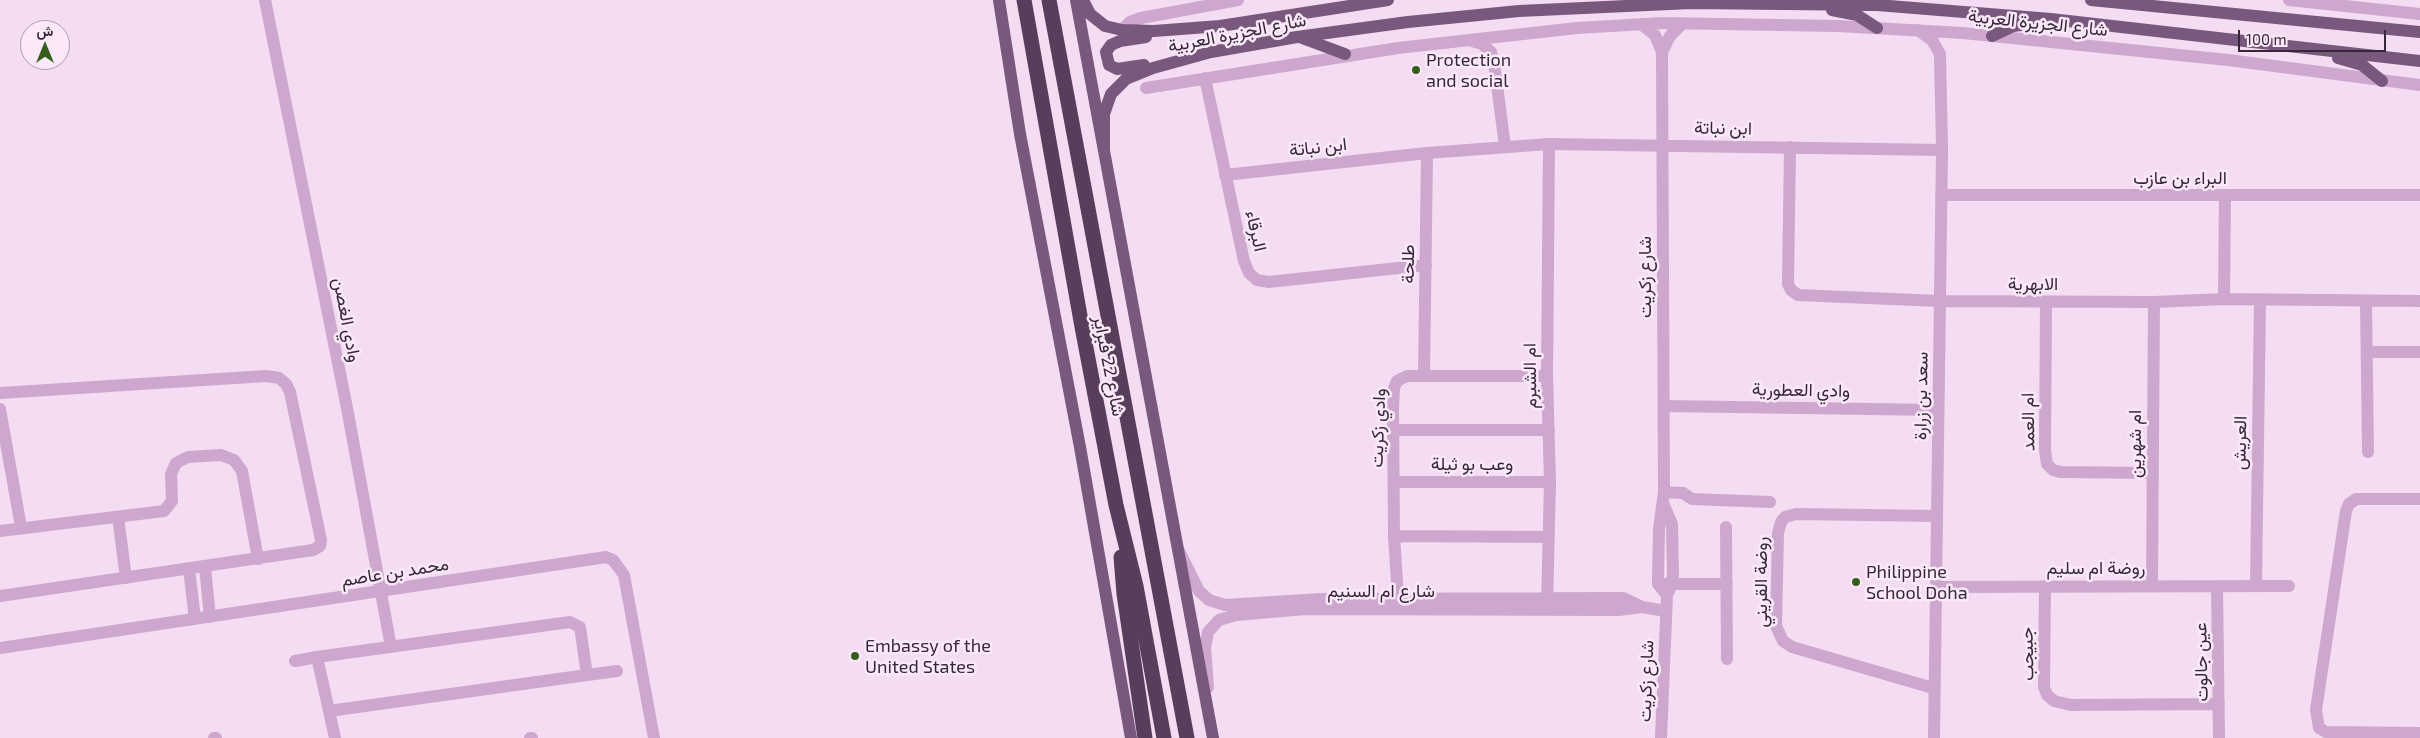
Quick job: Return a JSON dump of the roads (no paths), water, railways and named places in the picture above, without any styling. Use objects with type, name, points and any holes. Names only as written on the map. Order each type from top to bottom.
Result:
[{"type":"highway","name":"شارع 22 فبراير","points":[[1024,0],[1077,299],[1121,528],[1136,586],[1164,738]]},
{"type":"highway","name":"شارع 22 فبراير","points":[[1050,0],[1187,738]]},
{"type":"highway","points":[[1121,528],[1124,594],[1145,738]]},
{"type":"main road","points":[[999,0],[1020,134],[1080,447],[1131,738]]},
{"type":"main road","name":"شارع 22 فبراير","points":[[1076,0],[1213,738]]},
{"type":"main road","name":"شارع الجزيرة العربية","points":[[1083,0],[1090,14],[1100,23],[1122,30],[1154,31],[1220,26],[1388,0]]},
{"type":"main road","name":"شارع الجزيرة العربية","points":[[2091,0],[2420,32]]},
{"type":"main road","name":"شارع الجزيرة العربية","points":[[1104,149],[1104,114],[1111,94],[1126,79],[1153,68],[1211,52],[1297,37],[1408,22],[1556,8],[1691,3],[1808,3],[1972,12],[2051,19],[2420,61]]},
{"type":"main road","points":[[1808,3],[1856,15],[1877,28]]},
{"type":"main road","points":[[1992,36],[2006,28],[2051,19]]},
{"type":"main road","points":[[1211,52],[1121,69],[1109,65],[1106,57],[1108,48],[1120,40],[1191,33],[1220,26]]},
{"type":"main road","points":[[1297,37],[1314,41],[1345,54]]},
{"type":"main road","points":[[2316,48],[2328,56],[2362,65],[2382,81]]},
{"type":"street","name":"وادي الغصن","points":[[265,0],[345,398],[390,647]]},
{"type":"street","name":"شارع الجزيرة العربية","points":[[1122,30],[1130,22],[1140,18],[1238,0]]},
{"type":"street","points":[[2289,0],[2420,14]]},
{"type":"street","name":"شارع الجزيرة العربية","points":[[1146,88],[1345,54],[1577,28],[1641,24],[1877,28],[1963,33],[2228,60],[2420,85]]},
{"type":"street","points":[[1641,24],[1655,35],[1662,52]]},
{"type":"street","points":[[1662,52],[1670,36],[1682,24]]},
{"type":"street","points":[[1918,30],[1932,40],[1940,54]]},
{"type":"street","points":[[1940,54],[1948,40],[1963,33]]},
{"type":"street","points":[[1505,146],[1494,63],[1496,52],[1512,36]]},
{"type":"street","points":[[1472,41],[1486,48],[1494,63]]},
{"type":"street","name":"شارع زكريت","points":[[1662,52],[1664,498],[1659,529],[1658,584],[1669,589]]},
{"type":"street","name":"سعد بن زرارة","points":[[1934,738],[1942,150],[1940,54]]},
{"type":"street","name":"البرقاء","points":[[1205,78],[1244,261],[1250,273],[1257,280],[1279,281],[1426,265]]},
{"type":"street","name":"ابن نباتة","points":[[1225,175],[1427,153],[1549,144],[1942,150]]},
{"type":"street","name":"ام الشبرم","points":[[1548,603],[1550,482],[1547,376],[1549,144]]},
{"type":"street","name":"الابهرية","points":[[1790,147],[1788,284],[1791,290],[1798,295],[1939,301],[2154,302],[2224,299],[2366,302],[2420,301]]},
{"type":"street","name":"طلحة","points":[[1424,376],[1427,153]]},
{"type":"street","name":"البراء بن عازب","points":[[1941,195],[2420,195]]},
{"type":"street","points":[[2224,195],[2224,299]]},
{"type":"street","name":"العريش","points":[[2256,585],[2260,300]]},
{"type":"street","name":"ام العمد","points":[[2046,302],[2045,450],[2047,464],[2060,472],[2152,473]]},
{"type":"street","name":"ام شهرين","points":[[2152,586],[2154,302]]},
{"type":"street","points":[[2366,302],[2368,452]]},
{"type":"street","points":[[2367,352],[2420,352]]},
{"type":"street","points":[[0,393],[266,376],[279,378],[286,384],[290,392],[321,540],[320,546],[315,550],[0,596]]},
{"type":"street","name":"وادي زكريت","points":[[1398,598],[1394,536],[1395,384],[1403,377],[1547,376]]},
{"type":"street","name":"وادي العطورية","points":[[1664,406],[1938,410]]},
{"type":"street","points":[[0,409],[4,463],[21,527]]},
{"type":"street","points":[[1394,430],[1549,430]]},
{"type":"street","points":[[0,531],[21,527],[160,513],[168,509],[172,501],[171,474],[180,460],[188,457],[214,455],[228,457],[239,465],[244,478],[258,559]]},
{"type":"street","name":"وعب بو ثيلة","points":[[1394,482],[1550,482]]},
{"type":"street","points":[[1664,498],[1683,493],[1692,500],[1770,502]]},
{"type":"street","name":"شارع زكريت","points":[[1661,738],[1666,611],[1672,524],[1664,498]]},
{"type":"street","points":[[2415,735],[2326,732],[2320,728],[2316,710],[2346,511],[2349,504],[2356,500],[2420,499]]},
{"type":"street","name":"روضة القريني","points":[[1934,688],[1787,644],[1779,636],[1776,626],[1779,527],[1785,517],[1790,515],[1937,516]]},
{"type":"street","points":[[118,517],[126,578]]},
{"type":"street","points":[[1726,527],[1727,659]]},
{"type":"street","points":[[1394,536],[1549,537]]},
{"type":"street","name":"شارع ام السنيم","points":[[1177,546],[1198,591],[1208,600],[1231,606],[1321,599],[1398,598],[1548,603]]},
{"type":"street","name":"محمد بن عاصم","points":[[0,648],[381,592],[596,558],[613,560],[624,574],[654,738]]},
{"type":"street","points":[[205,566],[210,617]]},
{"type":"street","points":[[190,569],[195,620]]},
{"type":"street","points":[[1669,589],[1727,584]]},
{"type":"street","name":"جبيجب","points":[[2045,586],[2044,686],[2047,695],[2062,705],[2219,704]]},
{"type":"street","name":"عين جالوت","points":[[2217,586],[2219,738]]},
{"type":"street","name":"روضة ام سليم","points":[[1936,587],[2289,586]]},
{"type":"street","name":"شارع ام السنيم","points":[[1208,712],[1205,640],[1214,625],[1227,616],[1306,609],[1548,603],[1622,598],[1642,606],[1666,611]]},
{"type":"street","points":[[295,661],[570,622],[580,626],[588,675]]},
{"type":"street","points":[[317,657],[335,738]]},
{"type":"street","points":[[329,711],[617,671]]},
{"type":"place","name":"Protection and social","points":[[1416,70]]},
{"type":"place","name":"Philippine School Doha","points":[[1856,582]]},
{"type":"place","name":"Embassy of the United States","points":[[855,656]]}]
